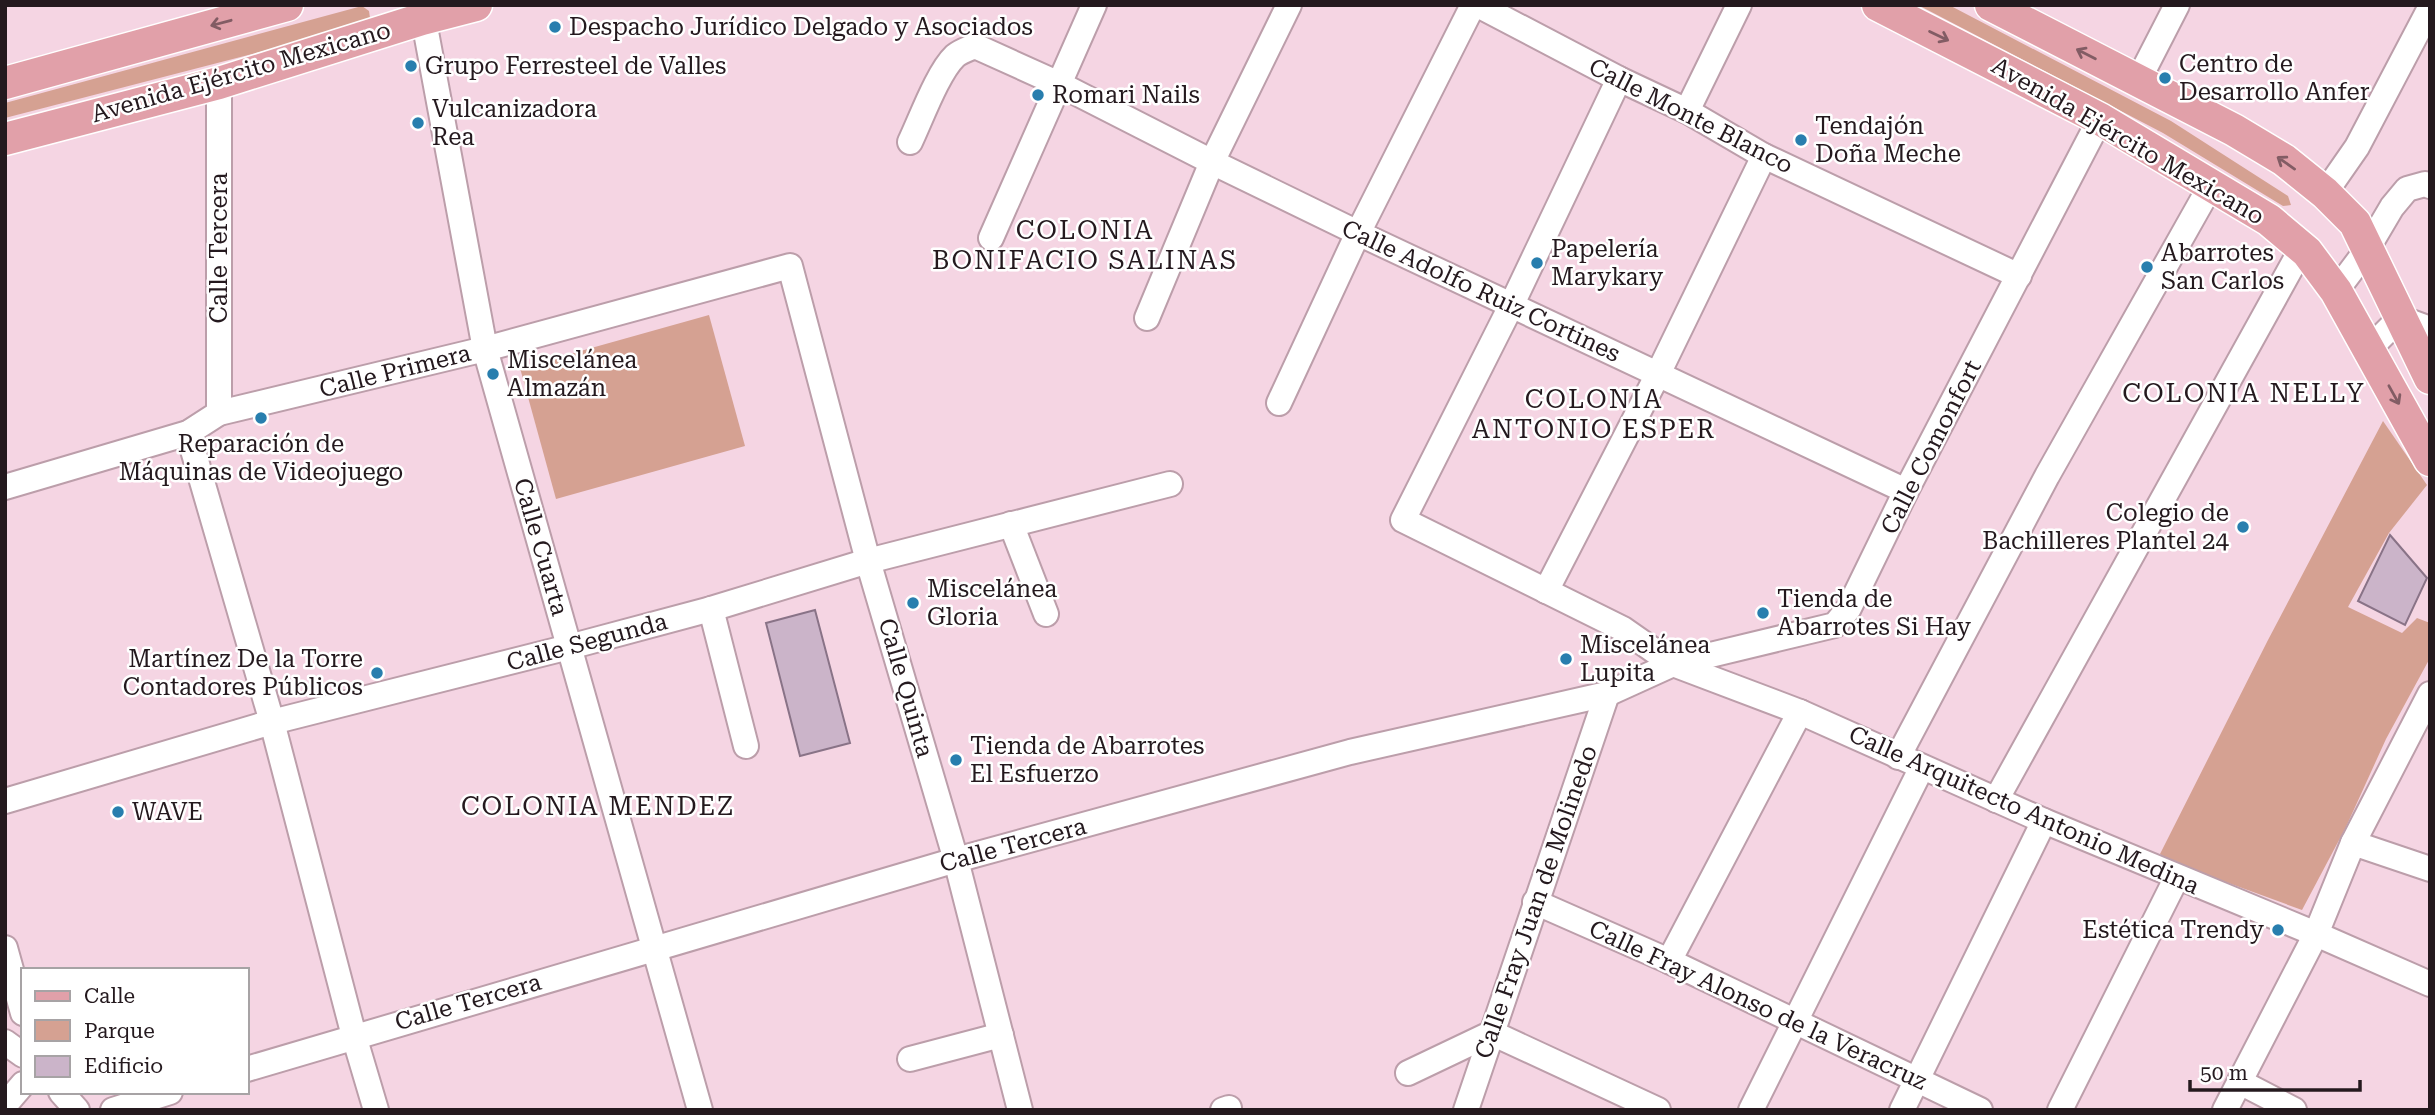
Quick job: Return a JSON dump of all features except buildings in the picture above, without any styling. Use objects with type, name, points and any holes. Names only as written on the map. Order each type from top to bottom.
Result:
[{"type":"main road","points":[[5,83],[287,5]]},
{"type":"main road","name":"Avenida Ejército Mexicano","points":[[5,139],[219,83],[421,12],[476,5]]},
{"type":"main road","name":"Avenida Ejército Mexicano","points":[[1878,5],[2100,119],[2269,220],[2302,248],[2336,291],[2430,460]]},
{"type":"main road","name":"Avenida Ejército Mexicano","points":[[1991,5],[2234,130],[2284,160],[2325,193],[2355,223],[2430,378]]},
{"type":"street","points":[[991,238],[1094,5]]},
{"type":"street","points":[[1147,318],[1212,162],[1289,5]]},
{"type":"street","points":[[1279,403],[1359,233],[1473,5]]},
{"type":"street","name":"Calle Monte Blanco","points":[[1478,5],[1619,79],[1688,111],[1764,156],[2019,276]]},
{"type":"street","points":[[1688,111],[1739,5]]},
{"type":"street","points":[[2138,80],[2177,5]]},
{"type":"street","points":[[2325,193],[2420,48],[2430,8]]},
{"type":"street","name":"Calle Cuarta","points":[[421,12],[485,349],[700,1110]]},
{"type":"street","name":"Calle Adolfo Ruiz Cortines","points":[[910,142],[953,58],[963,50],[975,46],[1059,84],[1212,162],[1657,376],[1906,491]]},
{"type":"street","points":[[1512,304],[1619,79]]},
{"type":"street","name":"Calle Tercera","points":[[219,83],[219,413]]},
{"type":"street","name":"Calle Comonfort","points":[[1674,664],[1835,625],[1849,608],[1906,491],[2100,119]]},
{"type":"street","points":[[1546,591],[1657,376],[1764,156]]},
{"type":"street","points":[[1898,757],[2047,476],[2211,185]]},
{"type":"street","points":[[2336,291],[2367,251],[2392,207],[2407,189],[2423,186]]},
{"type":"street","points":[[1996,800],[2302,248]]},
{"type":"street","name":"Calle Primera","points":[[5,486],[188,433],[219,413],[485,349],[790,267]]},
{"type":"street","name":"Calle Quinta","points":[[790,267],[868,561],[956,860],[1020,1110]]},
{"type":"street","name":"Calle Arquitecto Antonio Medina","points":[[1512,304],[1403,520],[1623,629],[1674,664],[1800,712],[2044,821],[2430,984]]},
{"type":"street","points":[[2368,349],[2400,317],[2430,328]]},
{"type":"street","points":[[188,433],[272,722],[376,1110]]},
{"type":"street","name":"Calle Segunda","points":[[5,801],[272,722],[569,647],[711,609],[868,561],[1170,484]]},
{"type":"street","points":[[1012,524],[1046,614]]},
{"type":"street","points":[[711,609],[746,746]]},
{"type":"street","name":"Calle Tercera","points":[[248,1069],[956,860],[1350,752],[1607,694],[1674,664]]},
{"type":"street","name":"Calle Fray Juan de Molinedo","points":[[1465,1110],[1607,694]]},
{"type":"street","points":[[2225,1110],[2316,934],[2353,843],[2430,694]]},
{"type":"street","points":[[1669,961],[1800,712]]},
{"type":"street","points":[[1751,1110],[1922,767]]},
{"type":"street","points":[[1902,1110],[2044,821]]},
{"type":"street","points":[[2353,843],[2430,869]]},
{"type":"street","points":[[2060,1110],[2177,877]]},
{"type":"street","name":"Calle Fray Alonso de la Veracruz","points":[[1535,902],[1669,961],[1980,1110]]},
{"type":"street","points":[[5,948],[21,1006]]},
{"type":"street","points":[[1408,1073],[1492,1033],[1658,1110]]},
{"type":"street","points":[[910,1059],[1001,1035]]},
{"type":"street","points":[[5,1042],[21,1054]]},
{"type":"street","points":[[2240,1082],[2294,1110]]},
{"type":"street","points":[[5,1105],[21,1086]]},
{"type":"street","points":[[63,1094],[77,1110]]},
{"type":"street","points":[[113,1110],[164,1094]]},
{"type":"green space","points":[[1918,5],[1949,5],[2171,121],[2288,196],[2291,205],[2283,206],[2163,133]]},
{"type":"green space","points":[[362,6],[369,11],[370,18],[364,25],[5,118],[5,103]]},
{"type":"green space","points":[[709,315],[745,446],[556,499],[520,368]]},
{"type":"green space","points":[[2383,421],[2427,485],[2389,533],[2348,607],[2402,633],[2417,618],[2430,623],[2430,658],[2386,739],[2346,827],[2302,910],[2171,862],[2160,854]]},
{"type":"place","name":"Despacho Jurídico Delgado y Asociados","points":[[555,27]]},
{"type":"place","name":"Grupo Ferresteel de Valles","points":[[411,66]]},
{"type":"place","name":"Centro de Desarrollo Anfer","points":[[2165,78]]},
{"type":"place","name":"Romari Nails","points":[[1038,95]]},
{"type":"place","name":"Vulcanizadora Rea","points":[[418,123]]},
{"type":"place","name":"Tendajón Doña Meche","points":[[1801,140]]},
{"type":"place","name":"Papelería Marykary","points":[[1537,263]]},
{"type":"place","name":"Abarrotes San Carlos","points":[[2147,267]]},
{"type":"place","name":"Miscelánea Almazán","points":[[493,374]]},
{"type":"place","name":"Reparación de Máquinas de Videojuego","points":[[261,418]]},
{"type":"place","name":"Colegio de Bachilleres Plantel 24","points":[[2243,527]]},
{"type":"place","name":"Miscelánea Gloria","points":[[913,603]]},
{"type":"place","name":"Tienda de Abarrotes Si Hay","points":[[1763,613]]},
{"type":"place","name":"Miscelánea Lupita","points":[[1566,659]]},
{"type":"place","name":"Martínez De la Torre Contadores Públicos","points":[[377,673]]},
{"type":"place","name":"Tienda de Abarrotes El Esfuerzo","points":[[956,760]]},
{"type":"place","name":"WAVE","points":[[118,812]]},
{"type":"place","name":"Estética Trendy","points":[[2278,930]]},
{"type":"district","name":"COLONIA BONIFACIO SALINAS","points":[[1085,245]]},
{"type":"district","name":"COLONIA NELLY","points":[[2244,393]]},
{"type":"district","name":"COLONIA ANTONIO ESPER","points":[[1594,414]]},
{"type":"district","name":"COLONIA MENDEZ","points":[[598,806]]}]
